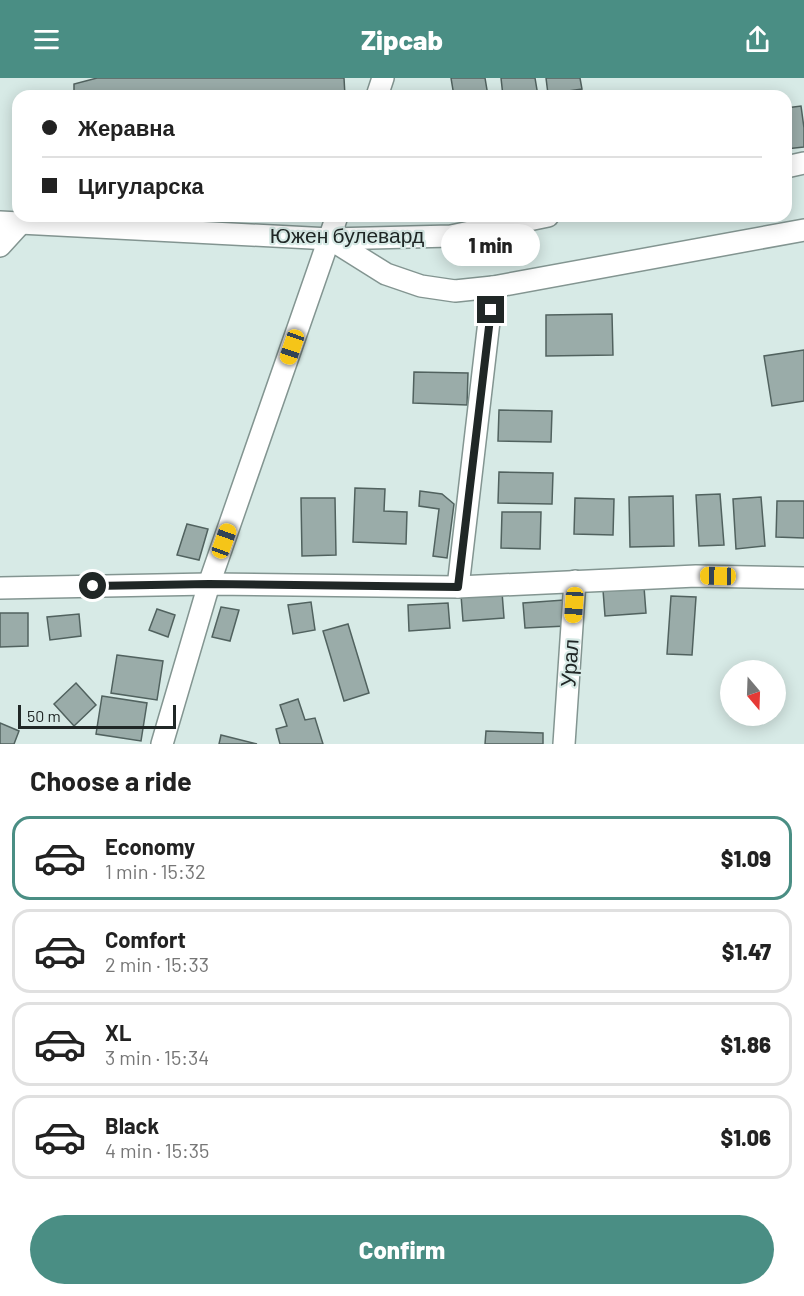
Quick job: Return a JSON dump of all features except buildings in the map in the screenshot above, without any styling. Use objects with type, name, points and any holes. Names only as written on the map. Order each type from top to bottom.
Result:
[{"type":"street","name":"Южен булевард","points":[[0,222],[330,239],[451,236],[519,222]]},
{"type":"street","points":[[162,744],[209,584],[336,222]]},
{"type":"street","points":[[0,246],[21,223]]},
{"type":"street","points":[[330,239],[386,274],[421,286],[455,291],[493,287],[804,230]]},
{"type":"street","points":[[458,587],[493,287]]},
{"type":"street","points":[[0,588],[209,584],[458,587],[696,576],[804,578]]},
{"type":"street","name":"Урал","points":[[564,744],[575,582]]},
{"type":"route","points":[[93,586],[209,584],[458,587],[491,310]]}]
